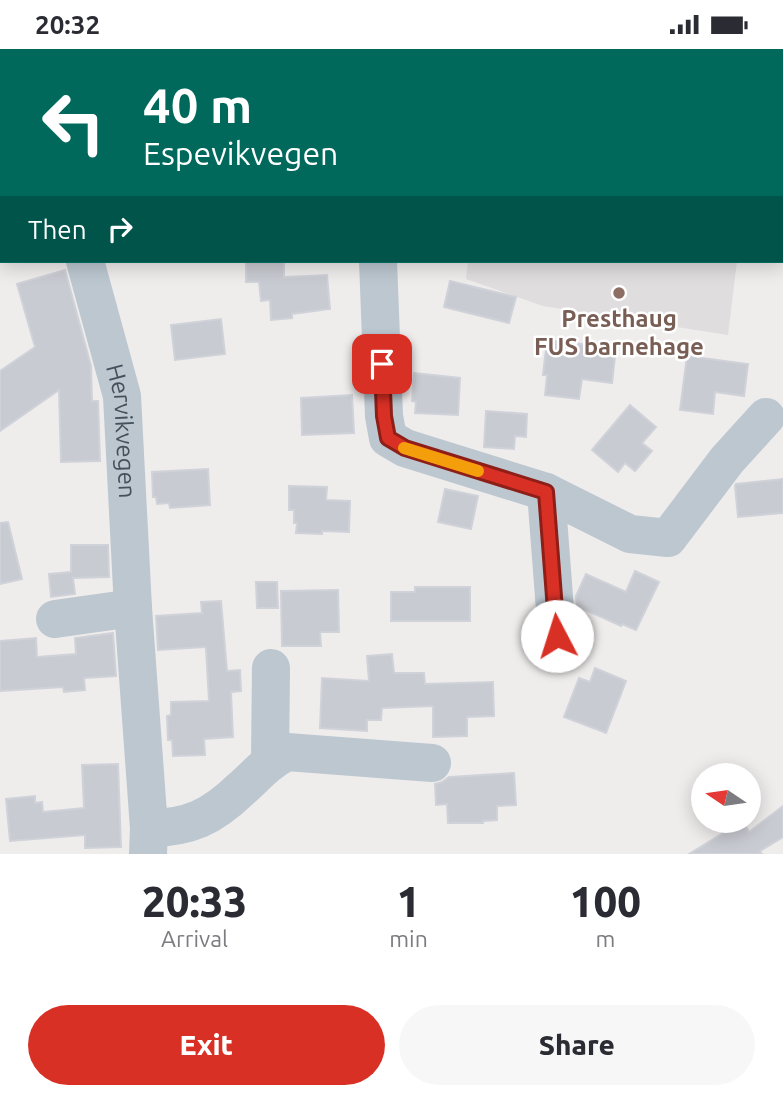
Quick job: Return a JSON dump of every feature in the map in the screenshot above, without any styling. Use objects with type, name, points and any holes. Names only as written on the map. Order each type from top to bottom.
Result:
[{"type":"street","name":"Hervikvegen","points":[[86,263],[122,396],[149,841],[169,828],[200,820],[238,792],[270,760]]},
{"type":"street","points":[[377,263],[384,416],[388,438],[405,448],[546,492],[630,534],[668,538],[727,460],[766,417]]},
{"type":"street","points":[[546,492],[557,636]]},
{"type":"street","points":[[55,619],[133,608]]},
{"type":"street","points":[[271,668],[270,760],[287,752],[432,763]]},
{"type":"shaded area","name":"Presthaug FUS barnehage","points":[[468,263],[737,263],[728,335],[543,306],[466,279]]},
{"type":"building","points":[[246,263],[284,263],[284,277],[327,275],[330,309],[271,320],[270,300],[261,301],[259,282],[246,282]]},
{"type":"building","points":[[65,270],[91,366],[92,401],[98,401],[100,461],[61,462],[59,390],[0,431],[0,371],[35,347],[17,284]]},
{"type":"building","points":[[450,281],[516,297],[509,323],[444,307]]},
{"type":"building","points":[[221,319],[225,354],[175,360],[171,325]]},
{"type":"building","points":[[547,340],[616,348],[612,383],[582,379],[579,399],[545,395],[547,375],[543,375]]},
{"type":"building","points":[[687,356],[748,364],[744,396],[715,392],[713,414],[680,410]]},
{"type":"building","points":[[414,373],[460,378],[458,415],[415,413],[416,402],[412,401]]},
{"type":"building","points":[[352,395],[354,433],[302,435],[301,398]]},
{"type":"building","points":[[630,405],[656,427],[642,443],[652,451],[635,471],[625,463],[618,472],[592,450]]},
{"type":"building","points":[[486,411],[527,414],[526,437],[515,436],[514,449],[484,447]]},
{"type":"building","points":[[208,469],[210,505],[170,508],[169,503],[157,504],[156,497],[153,497],[152,472]]},
{"type":"building","points":[[783,479],[783,513],[738,517],[736,484]]},
{"type":"building","points":[[289,486],[327,487],[326,500],[350,501],[349,532],[296,533],[294,510],[289,510]]},
{"type":"building","points":[[445,489],[478,496],[471,529],[438,522]]},
{"type":"building","points":[[8,522],[22,579],[0,584],[0,523]]},
{"type":"building","points":[[71,545],[108,545],[109,577],[73,578],[75,594],[51,597],[49,574],[71,572]]},
{"type":"building","points":[[635,571],[659,582],[636,630],[577,606],[576,596],[586,574],[626,592]]},
{"type":"building","points":[[256,582],[277,582],[278,608],[257,608]]},
{"type":"building","points":[[415,587],[470,587],[470,621],[391,621],[391,592],[415,592]]},
{"type":"building","points":[[338,590],[339,632],[320,632],[321,646],[282,646],[281,591]]},
{"type":"building","points":[[221,601],[227,671],[240,670],[241,691],[231,692],[233,737],[204,739],[205,755],[173,756],[172,740],[168,740],[167,716],[171,715],[171,702],[209,701],[206,648],[158,650],[156,616],[202,613],[201,602]]},
{"type":"building","points":[[113,633],[116,676],[84,678],[85,690],[64,692],[63,687],[0,691],[0,641],[36,638],[37,657],[76,654],[75,638]]},
{"type":"building","points":[[392,654],[394,673],[424,673],[425,684],[493,682],[494,716],[467,717],[467,736],[433,737],[433,706],[382,708],[381,720],[367,720],[367,731],[320,728],[322,678],[369,681],[367,656]]},
{"type":"building","points":[[595,668],[626,681],[606,733],[564,717],[579,678],[590,682]]},
{"type":"building","points":[[118,764],[121,847],[85,848],[85,835],[10,841],[6,799],[35,796],[35,803],[42,802],[43,812],[84,808],[82,765]]},
{"type":"building","points":[[514,773],[516,805],[497,806],[497,820],[483,823],[448,823],[447,804],[436,805],[435,784],[449,777]]},
{"type":"building","points":[[783,806],[783,837],[760,851],[762,854],[689,854],[723,833],[761,833],[761,823]]},
{"type":"slow traffic","points":[[404,448],[478,471]]},
{"type":"place","name":"Presthaug FUS barnehage","points":[[619,293]]},
{"type":"route","points":[[382,364],[384,416],[388,438],[405,448],[546,492],[557,636]]}]
